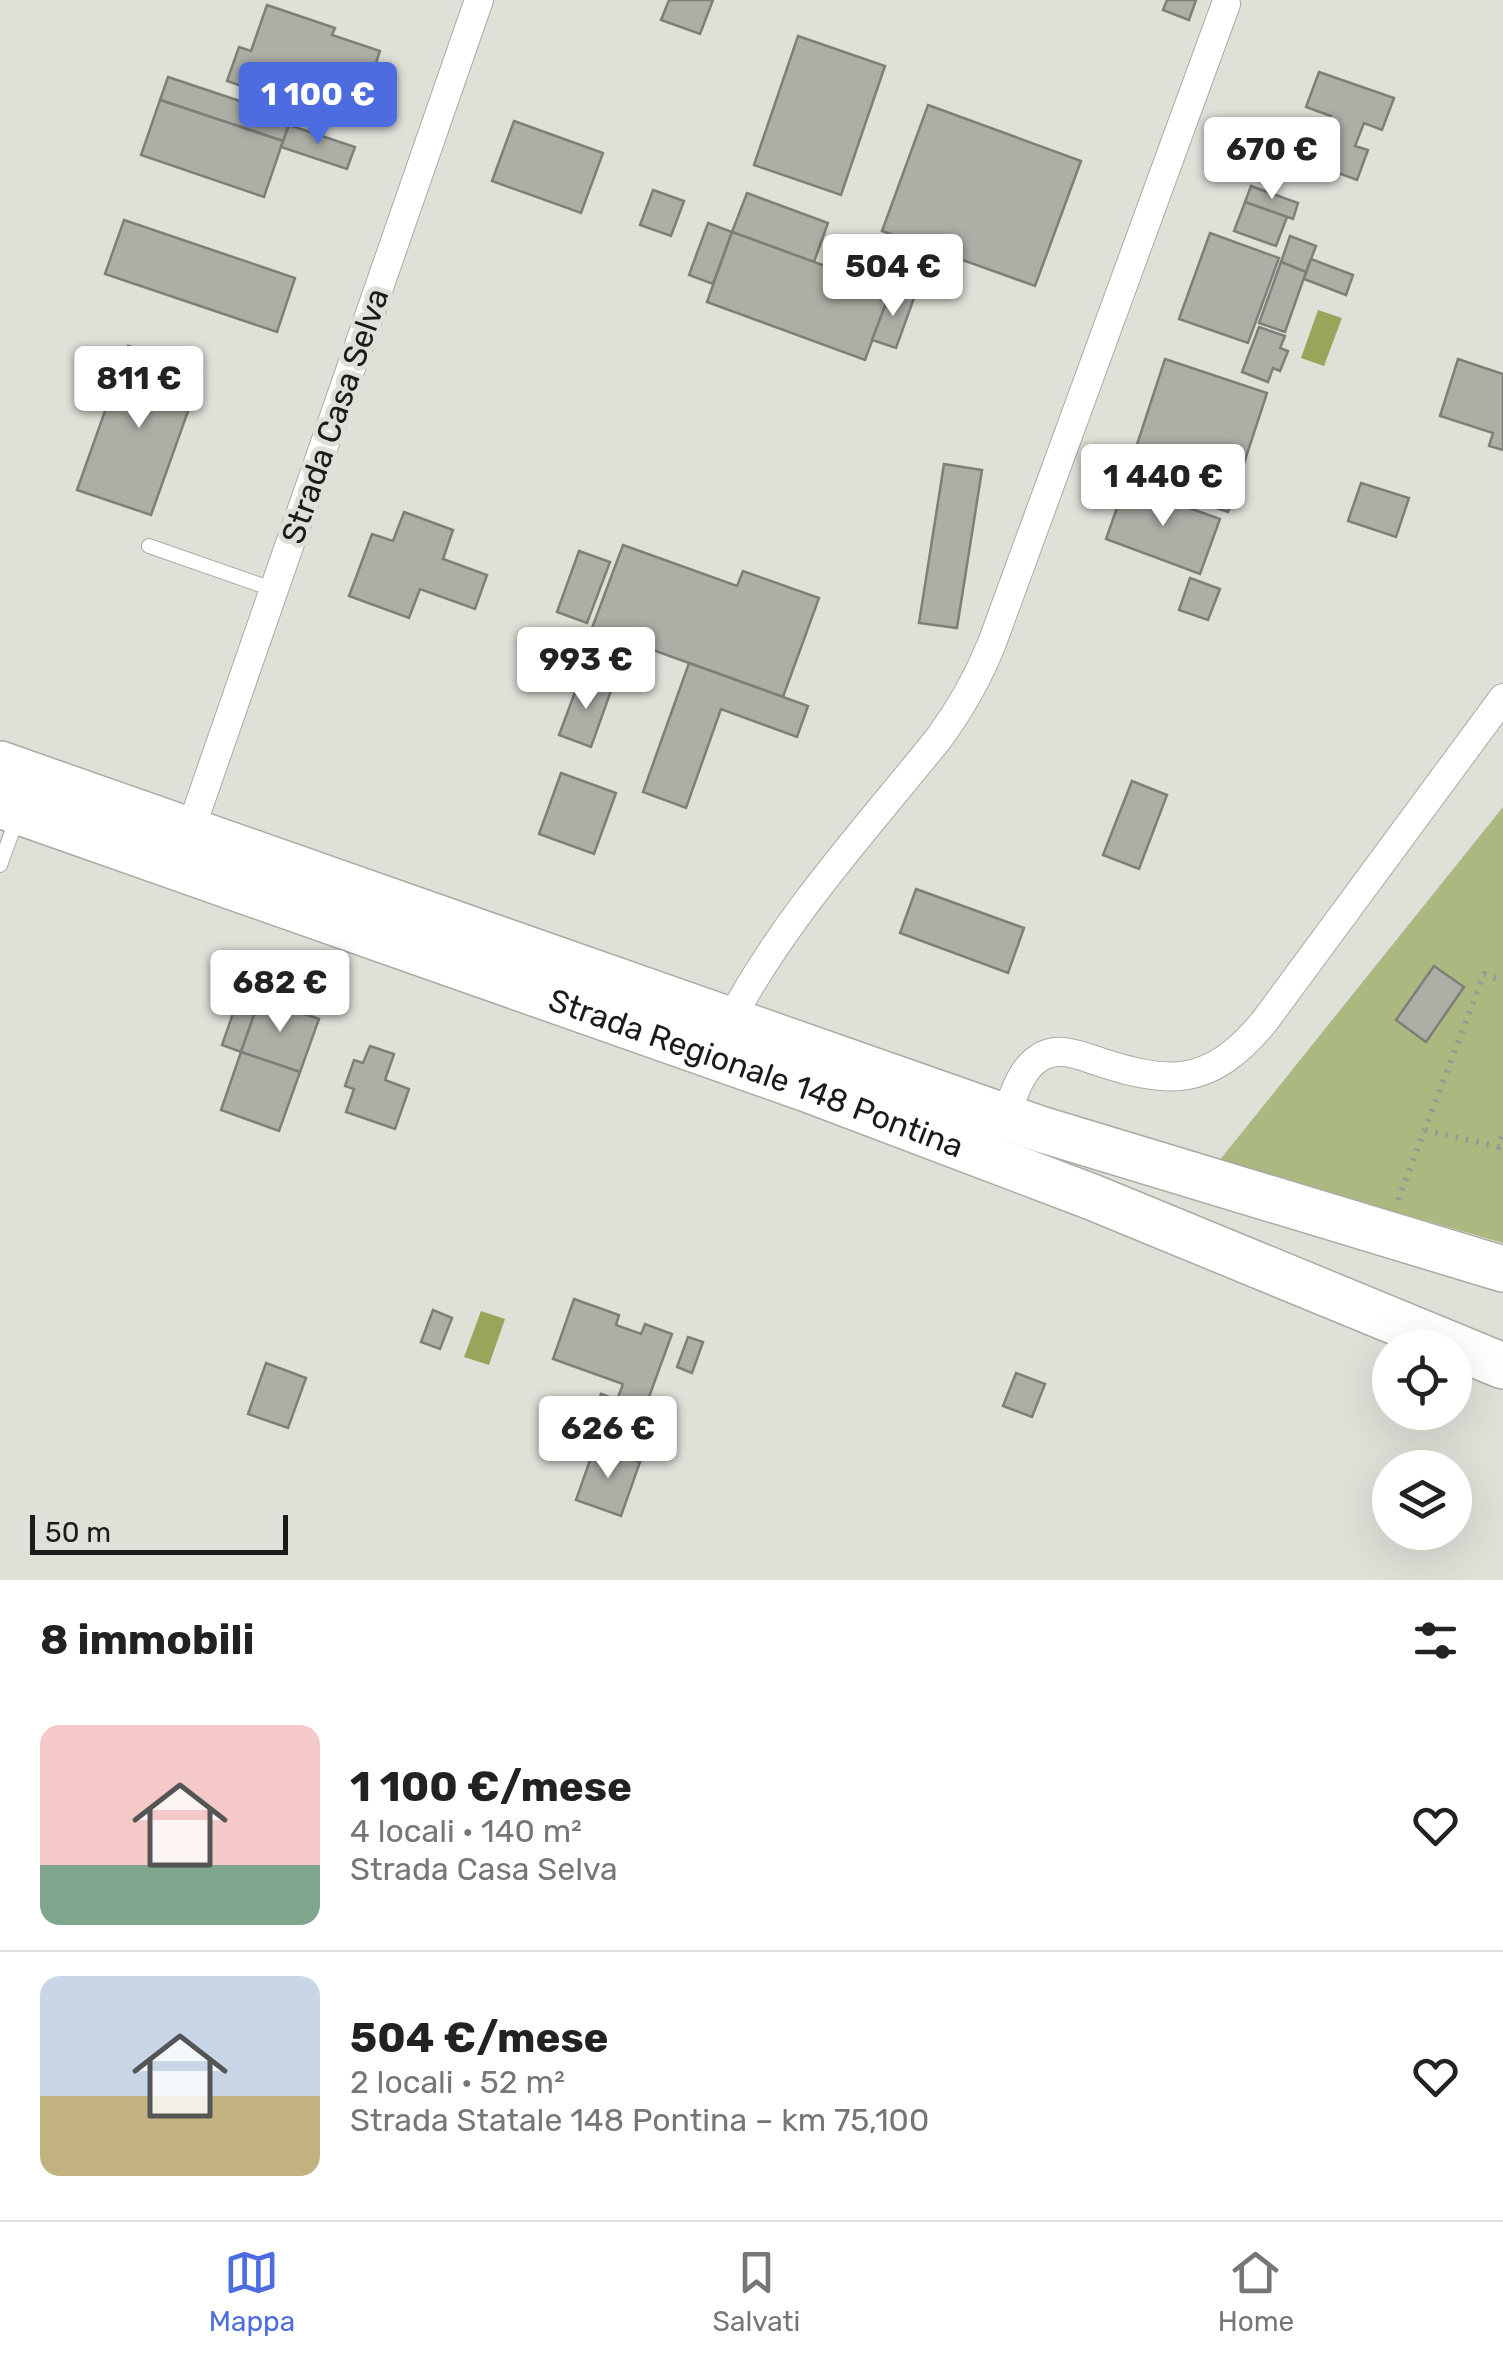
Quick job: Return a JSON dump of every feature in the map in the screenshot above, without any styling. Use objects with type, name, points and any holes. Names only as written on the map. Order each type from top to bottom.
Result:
[{"type":"main road","name":"Strada Regionale 148 Pontina","points":[[0,764],[1005,1118],[1503,1269]]},
{"type":"main road","name":"Strada Regionale 148 Pontina","points":[[10,809],[807,1089],[1092,1197],[1503,1366]]},
{"type":"street","name":"Strada Casa Selva","points":[[190,831],[478,0]]},
{"type":"street","points":[[730,1021],[780,939],[939,738],[978,675],[1226,4]]},
{"type":"street","points":[[1005,1118],[1027,1069],[1044,1055],[1065,1052],[1150,1076],[1179,1077],[1218,1064],[1240,1047],[1275,1006],[1503,698]]},
{"type":"lane","points":[[149,546],[275,590]]},
{"type":"lane","points":[[0,865],[10,809]]},
{"type":"path","points":[[1385,1233],[1484,974],[1503,982]]},
{"type":"path","points":[[1424,1130],[1501,1148],[1503,1130]]},
{"type":"shaded area","points":[[1318,310],[1342,318],[1324,366],[1301,358]]},
{"type":"shaded area","points":[[1503,807],[1503,1243],[1219,1161]]},
{"type":"shaded area","points":[[481,1311],[505,1319],[489,1365],[464,1357]]},
{"type":"building","points":[[669,0],[713,0],[700,34],[661,20]]},
{"type":"building","points":[[1167,0],[1196,0],[1189,20],[1163,10]]},
{"type":"building","points":[[267,5],[335,28],[332,35],[380,51],[369,84],[361,82],[348,122],[227,81],[239,47],[251,51]]},
{"type":"building","points":[[798,36],[885,66],[841,195],[754,165]]},
{"type":"building","points":[[1319,72],[1394,98],[1382,130],[1364,123],[1355,146],[1368,150],[1357,180],[1303,160],[1314,130],[1324,134],[1331,116],[1306,107]]},
{"type":"building","points":[[168,77],[291,118],[283,141],[160,100]]},
{"type":"building","points":[[160,100],[283,141],[264,197],[141,155]]},
{"type":"building","points":[[928,105],[1081,161],[1035,286],[882,231]]},
{"type":"building","points":[[514,121],[603,153],[581,213],[492,181]]},
{"type":"building","points":[[289,125],[355,147],[347,169],[281,147]]},
{"type":"building","points":[[1251,186],[1298,203],[1293,219],[1245,202]]},
{"type":"building","points":[[653,190],[684,201],[671,236],[640,225]]},
{"type":"building","points":[[747,193],[828,223],[814,262],[732,232]]},
{"type":"building","points":[[1245,202],[1287,217],[1276,246],[1234,231]]},
{"type":"building","points":[[124,220],[295,278],[277,332],[105,274]]},
{"type":"building","points":[[708,223],[732,232],[713,284],[689,275]]},
{"type":"building","points":[[732,232],[891,290],[865,360],[707,302]]},
{"type":"building","points":[[1210,233],[1279,258],[1248,343],[1179,319]]},
{"type":"building","points":[[1290,236],[1316,246],[1306,272],[1281,262]]},
{"type":"building","points":[[1311,259],[1353,275],[1346,295],[1304,279]]},
{"type":"building","points":[[1281,262],[1306,272],[1285,332],[1259,323]]},
{"type":"building","points":[[891,290],[914,298],[896,348],[872,340]]},
{"type":"building","points":[[1259,327],[1285,336],[1280,348],[1288,351],[1280,371],[1273,368],[1268,382],[1242,372]]},
{"type":"building","points":[[128,346],[202,372],[151,515],[77,490]]},
{"type":"building","points":[[1165,359],[1267,393],[1228,512],[1126,478]]},
{"type":"building","points":[[1458,359],[1503,374],[1503,450],[1489,446],[1493,433],[1440,416]]},
{"type":"building","points":[[944,464],[982,470],[957,628],[919,623]]},
{"type":"building","points":[[1361,483],[1409,498],[1396,537],[1348,521]]},
{"type":"building","points":[[1125,485],[1220,519],[1200,574],[1106,539]]},
{"type":"building","points":[[404,512],[453,530],[443,559],[487,575],[475,609],[420,589],[409,618],[349,596],[372,534],[393,541]]},
{"type":"building","points":[[623,545],[737,586],[743,571],[819,598],[783,697],[592,628]]},
{"type":"building","points":[[579,551],[610,562],[587,623],[557,612]]},
{"type":"building","points":[[1190,578],[1220,589],[1208,620],[1179,610]]},
{"type":"building","points":[[689,663],[808,706],[797,737],[721,709],[686,808],[643,792]]},
{"type":"building","points":[[581,676],[612,688],[591,747],[559,735]]},
{"type":"building","points":[[561,773],[616,793],[594,854],[539,834]]},
{"type":"building","points":[[1132,781],[1167,795],[1139,869],[1103,855]]},
{"type":"building","points":[[916,889],[1024,928],[1008,973],[900,933]]},
{"type":"building","points":[[252,958],[282,969],[272,998],[242,988]]},
{"type":"building","points":[[1434,966],[1464,987],[1426,1042],[1396,1020]]},
{"type":"building","points":[[242,988],[261,994],[241,1052],[222,1045]]},
{"type":"building","points":[[260,998],[319,1019],[300,1072],[241,1052]]},
{"type":"building","points":[[370,1046],[394,1054],[385,1080],[409,1089],[395,1129],[346,1112],[354,1089],[345,1086],[354,1060],[363,1063]]},
{"type":"building","points":[[241,1052],[300,1072],[279,1131],[221,1110]]},
{"type":"building","points":[[574,1299],[619,1315],[616,1325],[641,1334],[645,1324],[672,1334],[642,1416],[655,1421],[640,1462],[573,1438],[584,1408],[595,1412],[601,1394],[617,1400],[623,1384],[553,1359]]},
{"type":"building","points":[[433,1310],[452,1318],[440,1349],[421,1342]]},
{"type":"building","points":[[688,1337],[703,1342],[692,1373],[677,1367]]},
{"type":"building","points":[[266,1363],[306,1378],[288,1428],[248,1414]]},
{"type":"building","points":[[1016,1373],[1045,1384],[1032,1417],[1003,1406]]},
{"type":"building","points":[[595,1446],[640,1462],[621,1516],[576,1500]]}]
